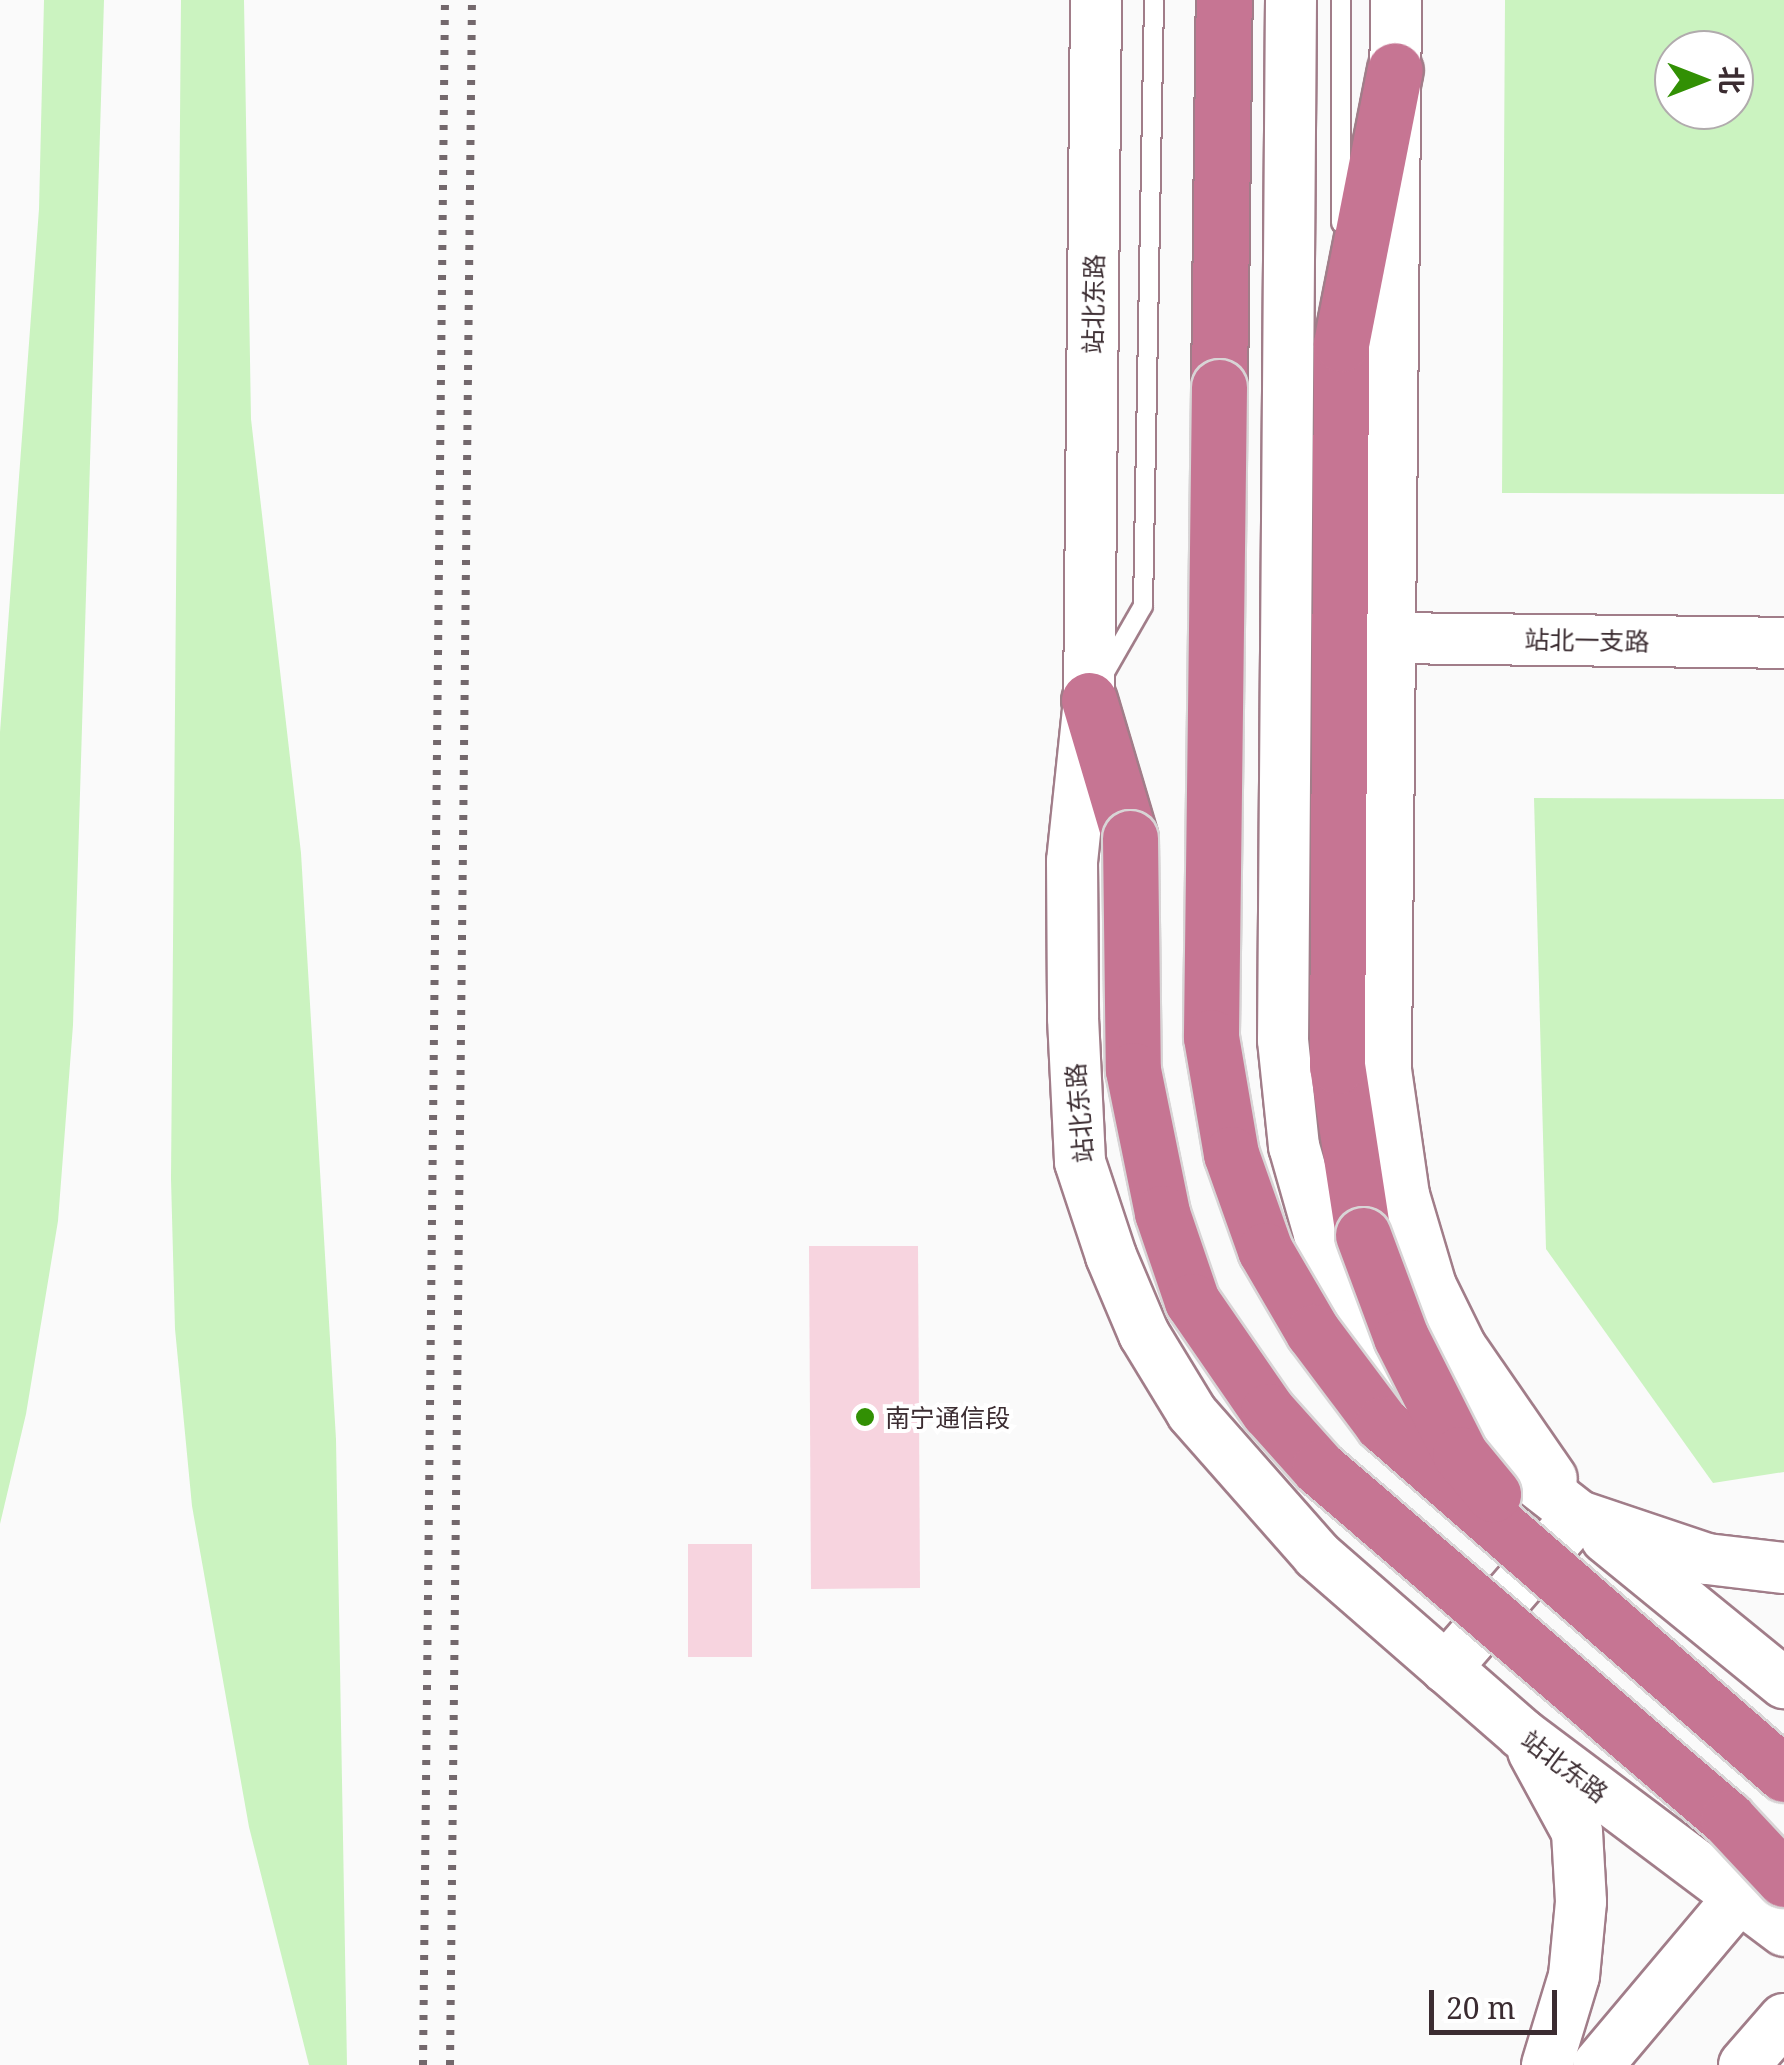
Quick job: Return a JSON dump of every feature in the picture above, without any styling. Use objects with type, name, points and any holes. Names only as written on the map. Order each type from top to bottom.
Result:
[{"type":"highway","points":[[1224,0],[1212,1037],[1231,1154],[1265,1250],[1313,1332],[1382,1424],[1591,1611],[1784,1774]]},
{"type":"highway","points":[[1395,70],[1341,344],[1338,1066],[1363,1235],[1401,1337],[1460,1454],[1591,1611]]},
{"type":"highway","points":[[1089,700],[1130,838],[1134,1070],[1162,1213],[1192,1300],[1268,1411],[1319,1468],[1728,1819],[1762,1888]]},
{"type":"street","name":"站北东路","points":[[1096,0],[1089,700],[1072,861],[1073,1018],[1080,1162],[1111,1256],[1144,1334],[1192,1413],[1242,1476],[1317,1556],[1522,1734],[1762,1888],[1784,1931]]},
{"type":"street","points":[[1291,0],[1282,1040],[1294,1146],[1319,1234],[1344,1298],[1389,1368],[1784,1683]]},
{"type":"street","points":[[1396,0],[1386,1070],[1404,1195],[1431,1286],[1461,1348],[1579,1516],[1707,1559],[1784,1568]]},
{"type":"street","name":"站北一支路","points":[[1390,638],[1784,643]]},
{"type":"street","points":[[1446,1668],[1579,1516]]},
{"type":"street","points":[[1522,1734],[1576,1832],[1582,1902],[1574,1976],[1547,2065]]},
{"type":"street","points":[[1598,2065],[1762,1888],[1784,1843]]},
{"type":"street","points":[[1744,2065],[1784,2019]]},
{"type":"lane","points":[[1089,700],[1143,606],[1154,0]]},
{"type":"lane","points":[[1341,0],[1341,344]]},
{"type":"green space","points":[[44,0],[104,0],[73,1025],[58,1221],[26,1414],[0,1524],[0,732],[39,209]]},
{"type":"green space","points":[[181,0],[244,0],[251,419],[301,853],[336,1439],[347,2065],[309,2065],[249,1827],[192,1506],[175,1329],[171,1179]]},
{"type":"green space","points":[[1505,0],[1784,0],[1784,494],[1502,493]]},
{"type":"green space","points":[[1534,798],[1784,799],[1784,1472],[1713,1483],[1546,1249]]},
{"type":"building","name":"南宁通信段","points":[[809,1246],[918,1246],[920,1588],[811,1589]]},
{"type":"building","points":[[688,1544],[752,1544],[752,1657],[688,1657]]},
{"type":"railway","points":[[423,2065],[445,0]]},
{"type":"railway","points":[[450,2065],[472,0]]},
{"type":"place","name":"南宁通信段","points":[[865,1417]]}]
